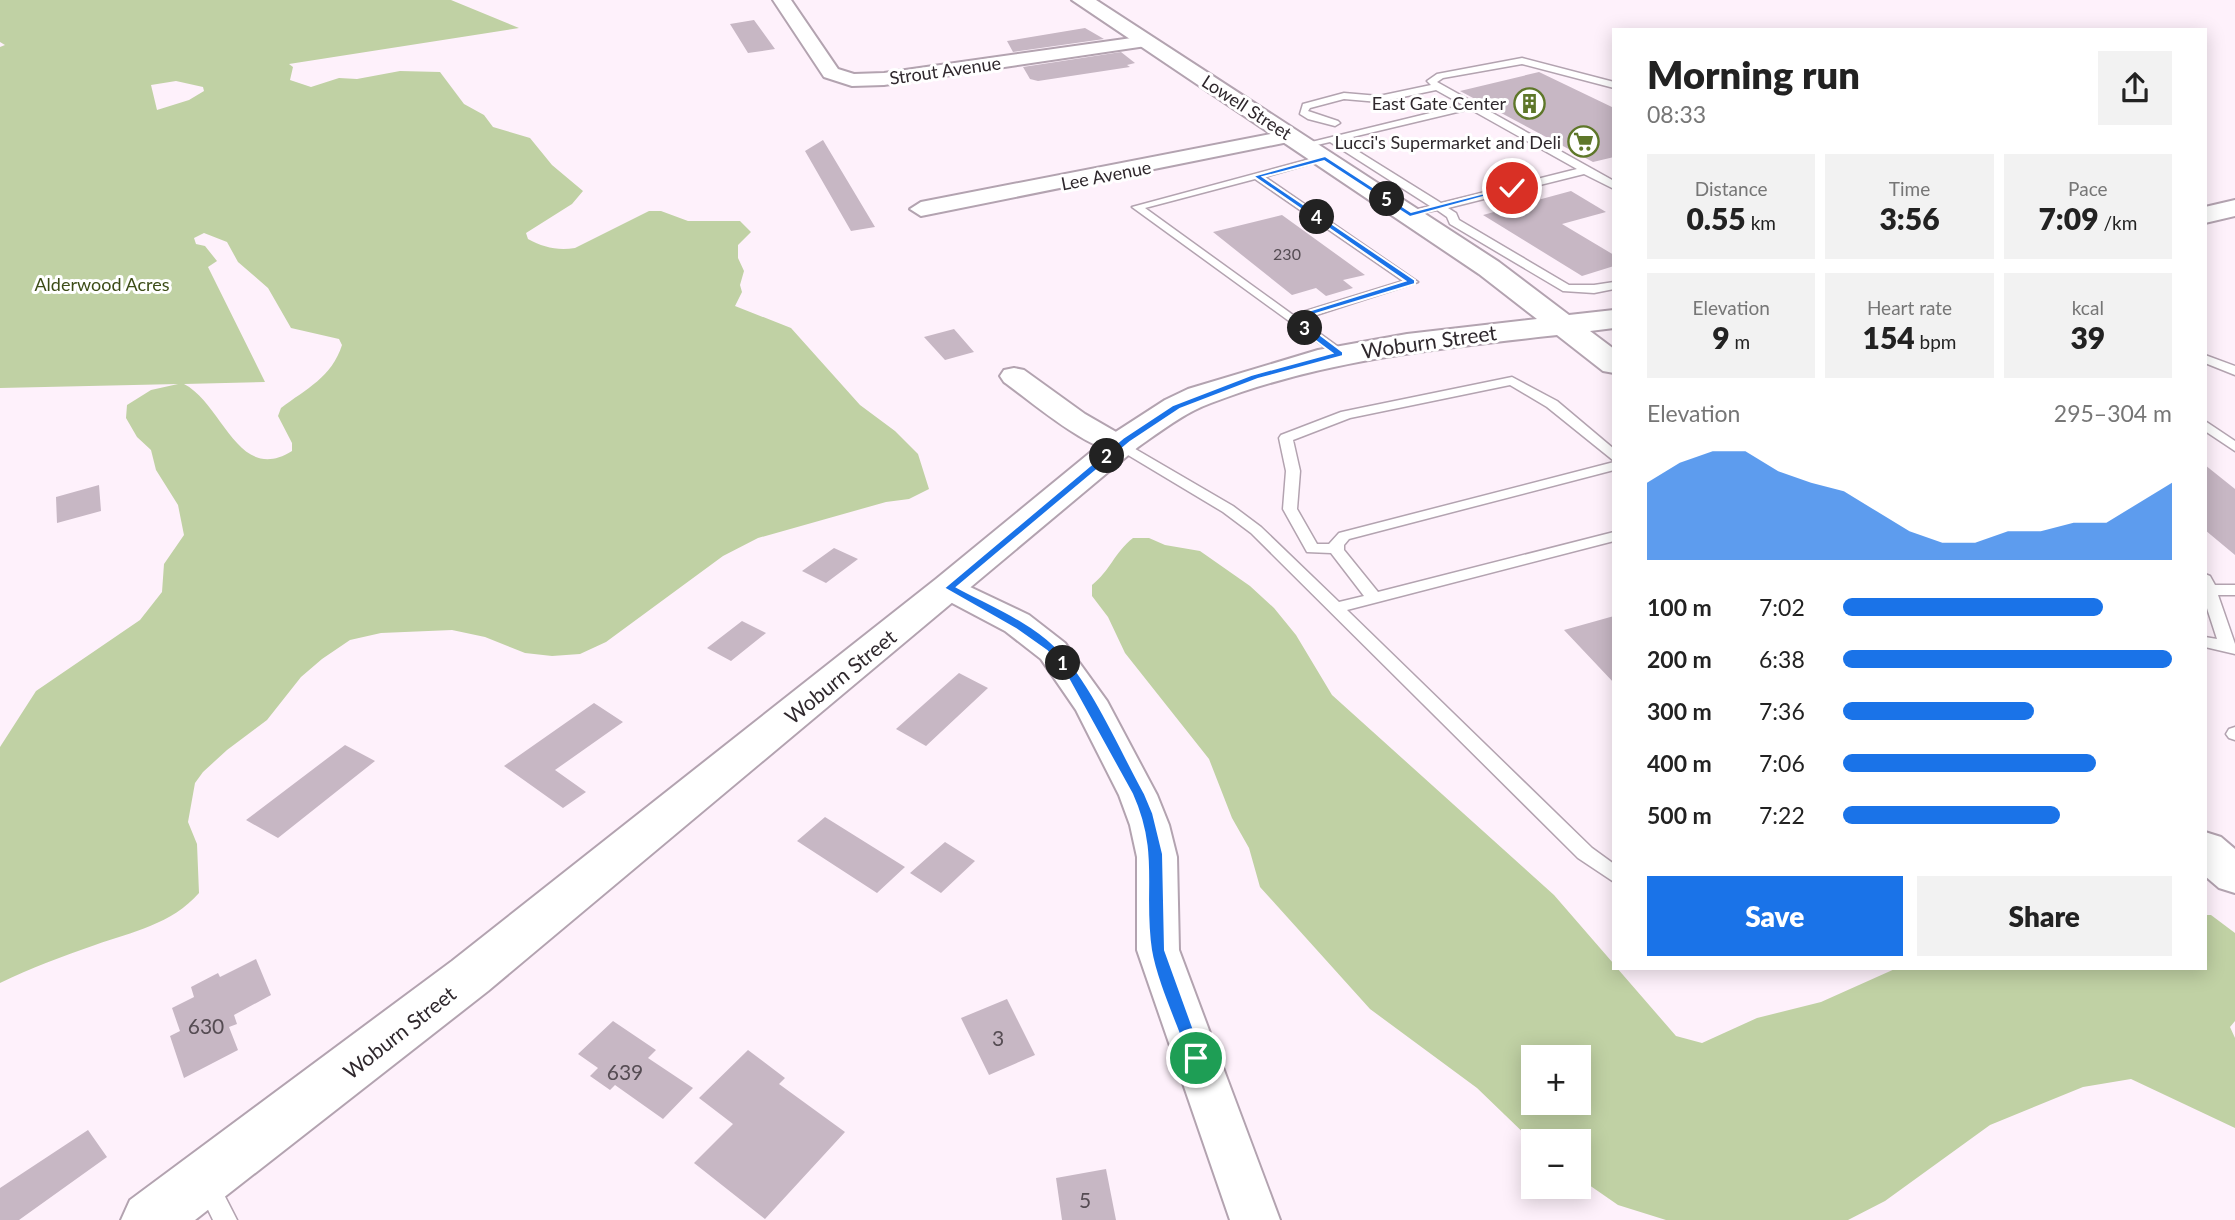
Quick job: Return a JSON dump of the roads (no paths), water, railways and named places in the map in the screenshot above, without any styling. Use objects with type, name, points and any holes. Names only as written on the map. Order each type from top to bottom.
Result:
[{"type":"street","name":"Strout Avenue","points":[[782,0],[830,71],[849,79],[884,79],[1146,41]]},
{"type":"street","name":"Lowell Street","points":[[1082,0],[1313,145],[1410,214],[1441,219],[1612,362]]},
{"type":"street","name":"Lee Avenue","points":[[921,209],[1313,145]]},
{"type":"street","points":[[2207,215],[2235,208]]},
{"type":"street","name":"Woburn Street","points":[[150,1220],[470,976],[1120,446],[1158,418],[1199,396],[1254,377],[1339,354],[1612,319]]},
{"type":"street","points":[[1014,376],[1075,420],[1120,446]]},
{"type":"street","points":[[949,588],[1020,626],[1051,649],[1073,676],[1138,794],[1147,813],[1156,854],[1158,950],[1255,1220]]},
{"type":"street","points":[[2207,852],[2235,874]]},
{"type":"lane","points":[[1612,84],[1540,64],[1515,61],[1437,77],[1432,81],[1437,87],[1612,185]]},
{"type":"lane","points":[[1335,123],[1311,117],[1303,112],[1306,106],[1344,96],[1379,99],[1437,87]]},
{"type":"lane","points":[[1339,354],[1137,207],[1257,176],[1313,145],[1471,106]]},
{"type":"lane","points":[[1313,145],[1567,289],[1594,289],[1612,285]]},
{"type":"lane","points":[[1441,219],[1586,170]]},
{"type":"lane","points":[[1257,176],[1412,282],[1292,319]]},
{"type":"lane","points":[[2207,360],[2235,371]]},
{"type":"lane","points":[[1336,548],[1312,549],[1290,509],[1293,471],[1286,438],[1346,415],[1512,382],[1552,404],[1612,455]]},
{"type":"lane","points":[[2207,426],[2235,447]]},
{"type":"lane","points":[[1120,446],[1242,519],[1337,608],[1586,853],[1612,873]]},
{"type":"lane","points":[[1336,548],[1340,538],[1349,534],[1612,467]]},
{"type":"lane","points":[[1337,608],[1612,537]]},
{"type":"lane","points":[[1336,548],[1374,598]]},
{"type":"lane","points":[[2232,648],[2207,587],[2235,590]]},
{"type":"lane","points":[[2207,642],[2232,648]]},
{"type":"lane","points":[[205,1179],[225,1220]]},
{"type":"place","name":"East Gate Center","points":[[1529,103]]},
{"type":"place","name":"Lucci's Supermarket and Deli","points":[[1584,142]]},
{"type":"park label","name":"Alderwood Acres","points":[[102,284]]}]
